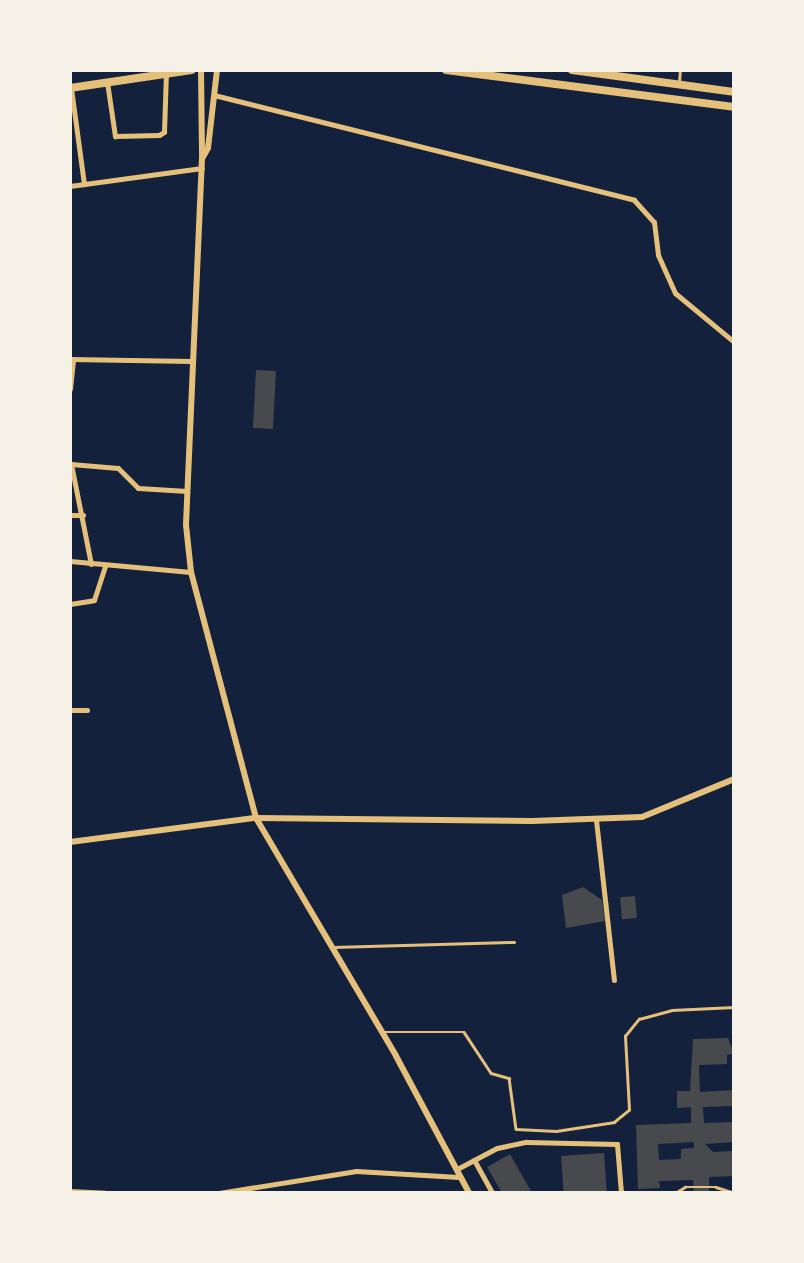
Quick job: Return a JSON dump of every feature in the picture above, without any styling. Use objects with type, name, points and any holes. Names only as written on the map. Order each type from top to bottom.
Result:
[{"type":"main road","points":[[71,88],[192,70]]},
{"type":"main road","points":[[446,70],[734,107]]},
{"type":"main road","points":[[572,70],[637,74],[734,92]]},
{"type":"main road","points":[[669,99],[675,84]]},
{"type":"street","points":[[201,70],[202,168],[187,491],[191,572],[256,818],[382,1032],[470,1193]]},
{"type":"street","points":[[202,158],[208,148],[216,70]]},
{"type":"street","points":[[107,82],[114,136],[159,135],[164,132],[166,73]]},
{"type":"street","points":[[71,88],[84,184]]},
{"type":"street","points":[[214,95],[634,200],[654,222],[658,254],[674,293],[734,342]]},
{"type":"street","points":[[70,186],[202,168]]},
{"type":"street","points":[[70,389],[72,359],[191,360]]},
{"type":"street","points":[[91,564],[70,463],[118,468],[138,488],[187,491]]},
{"type":"street","points":[[70,515],[83,515]]},
{"type":"street","points":[[70,561],[191,572]]},
{"type":"street","points":[[70,604],[94,600],[105,566]]},
{"type":"street","points":[[70,710],[87,710]]},
{"type":"street","points":[[70,842],[256,818],[596,820],[666,810],[734,779]]},
{"type":"street","points":[[596,820],[614,980]]},
{"type":"street","points":[[219,1193],[356,1172],[459,1173],[496,1148],[526,1142],[616,1144],[621,1193]]},
{"type":"street","points":[[474,1160],[492,1193]]},
{"type":"lane","points":[[675,84],[680,70]]},
{"type":"lane","points":[[332,947],[514,942]]},
{"type":"lane","points":[[382,1032],[464,1032],[491,1073],[509,1078],[516,1129],[564,1130],[614,1122],[629,1110],[624,1036],[638,1019],[672,1010],[734,1007]]},
{"type":"lane","points":[[70,1190],[105,1192]]},
{"type":"path","points":[[675,1193],[685,1187],[716,1187],[734,1193]]},
{"type":"building","points":[[256,370],[276,371],[273,429],[253,428]]},
{"type":"building","points":[[583,887],[602,900],[605,921],[566,928],[562,895]]},
{"type":"building","points":[[635,896],[637,918],[622,919],[620,897]]},
{"type":"building","points":[[728,1038],[734,1054],[727,1055],[727,1064],[699,1065],[700,1092],[734,1090],[734,1106],[703,1107],[704,1123],[734,1122],[734,1142],[705,1144],[713,1152],[734,1151],[734,1176],[709,1177],[709,1193],[694,1193],[693,1180],[659,1181],[660,1188],[638,1189],[636,1125],[691,1123],[691,1107],[677,1108],[677,1091],[690,1091],[693,1039]],"holes":[[[694,1142],[694,1148],[681,1149],[681,1159],[659,1160],[658,1144]]]},
{"type":"building","points":[[604,1153],[607,1193],[564,1193],[561,1156]]},
{"type":"building","points":[[510,1154],[532,1193],[502,1193],[487,1167]]}]
